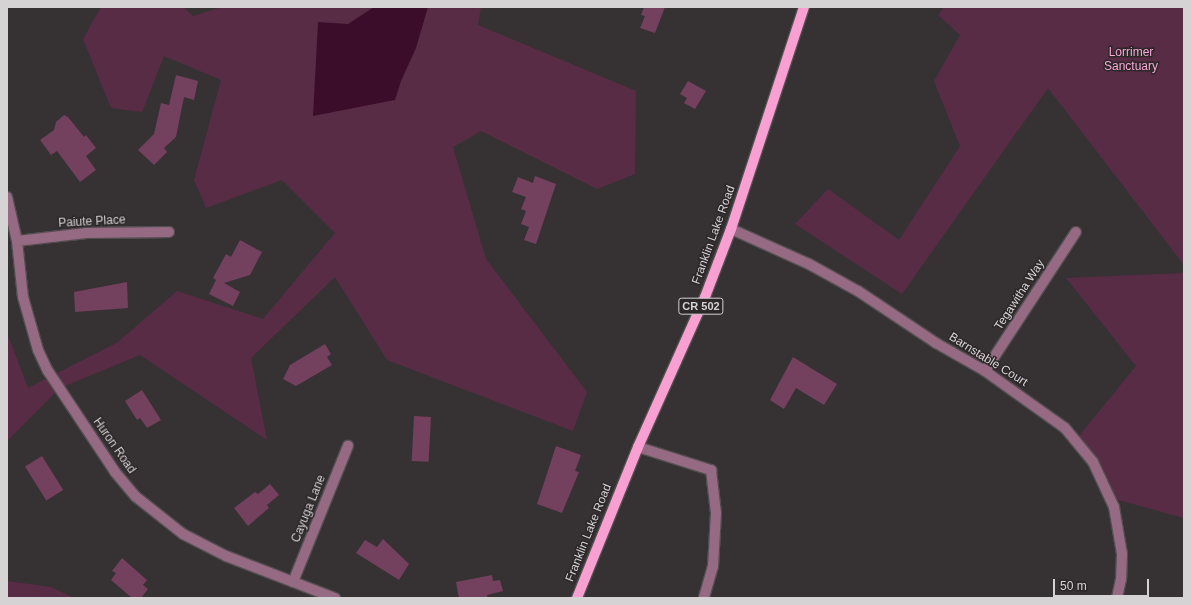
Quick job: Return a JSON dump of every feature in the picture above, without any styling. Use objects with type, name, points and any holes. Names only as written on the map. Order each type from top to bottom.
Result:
[{"type":"main road","name":"Franklin Lake Road","points":[[577,598],[638,446],[688,338],[731,229],[804,7]]},
{"type":"street","name":"Huron Road","points":[[7,197],[17,241],[23,297],[38,350],[48,371],[115,472],[135,496],[183,534],[210,549],[335,598]]},
{"type":"street","name":"Barnstable Court","points":[[731,229],[809,264],[858,291],[936,343],[985,371],[1065,428],[1093,462],[1105,484],[1119,529],[1122,560],[1117,598]]},
{"type":"street","name":"Paiute Place","points":[[17,241],[87,234],[169,232]]},
{"type":"street","name":"Tegawitha Way","points":[[985,371],[1076,232]]},
{"type":"street","name":"Cayuga Lane","points":[[293,582],[348,446]]},
{"type":"street","points":[[638,446],[711,470],[716,514],[713,566],[704,598]]},
{"type":"green space","points":[[101,7],[183,7],[193,16],[222,7],[481,7],[478,25],[636,91],[635,174],[597,189],[481,131],[453,147],[486,259],[587,392],[573,431],[387,360],[335,277],[251,358],[267,440],[140,355],[60,388],[7,441],[7,333],[28,388],[118,342],[177,291],[263,319],[335,233],[282,180],[206,208],[194,180],[221,80],[164,56],[142,112],[111,108],[83,39]]},
{"type":"green space","name":"Lorrimer Sanctuary","points":[[944,7],[1184,7],[1184,265],[1048,88],[902,294],[795,224],[828,189],[899,240],[960,146],[934,81],[960,35],[938,15]]},
{"type":"green space","points":[[1184,273],[1184,518],[1111,498],[1088,446],[1079,436],[1136,366],[1066,278]]},
{"type":"green space","points":[[7,581],[51,587],[74,598],[7,598]]},
{"type":"shaded area","points":[[374,7],[428,7],[416,48],[401,81],[395,100],[313,116],[318,22],[348,24]]},
{"type":"building","points":[[644,7],[665,7],[655,33],[640,28],[645,16],[641,15]]},
{"type":"building","points":[[176,75],[198,81],[194,100],[184,97],[176,137],[164,148],[167,152],[154,165],[138,150],[154,134],[161,103],[169,105]]},
{"type":"building","points":[[688,81],[706,91],[695,109],[684,103],[687,98],[680,94]]},
{"type":"building","points":[[64,115],[68,117],[84,137],[86,135],[96,148],[86,156],[96,170],[80,182],[57,151],[51,155],[40,140],[54,130],[56,122]]},
{"type":"building","points":[[535,176],[556,184],[536,244],[524,240],[529,227],[521,224],[526,211],[521,209],[526,197],[512,192],[518,177],[533,183]]},
{"type":"building","points":[[240,240],[262,252],[250,275],[224,283],[240,292],[233,306],[209,294],[216,280],[213,278],[226,254],[231,257]]},
{"type":"building","points":[[127,282],[128,308],[75,312],[74,292]]},
{"type":"building","points":[[325,344],[331,354],[327,357],[332,365],[296,386],[283,379],[290,365]]},
{"type":"building","points":[[793,357],[837,384],[824,405],[796,388],[784,409],[770,400]]},
{"type":"building","points":[[142,390],[161,420],[147,428],[140,418],[137,420],[125,401]]},
{"type":"building","points":[[414,416],[431,417],[429,462],[412,461]]},
{"type":"building","points":[[556,446],[581,455],[575,471],[579,472],[562,513],[537,504]]},
{"type":"building","points":[[42,456],[63,490],[46,501],[25,467]]},
{"type":"building","points":[[270,484],[279,495],[267,505],[269,508],[248,526],[234,508],[255,492],[258,494]]},
{"type":"building","points":[[383,539],[409,564],[399,580],[356,553],[365,540],[377,547]]},
{"type":"building","points":[[122,558],[147,580],[143,585],[148,589],[141,598],[132,598],[111,580],[116,573],[112,571]]},
{"type":"building","points":[[492,575],[493,581],[500,580],[503,591],[487,595],[488,598],[459,598],[456,582]]}]
